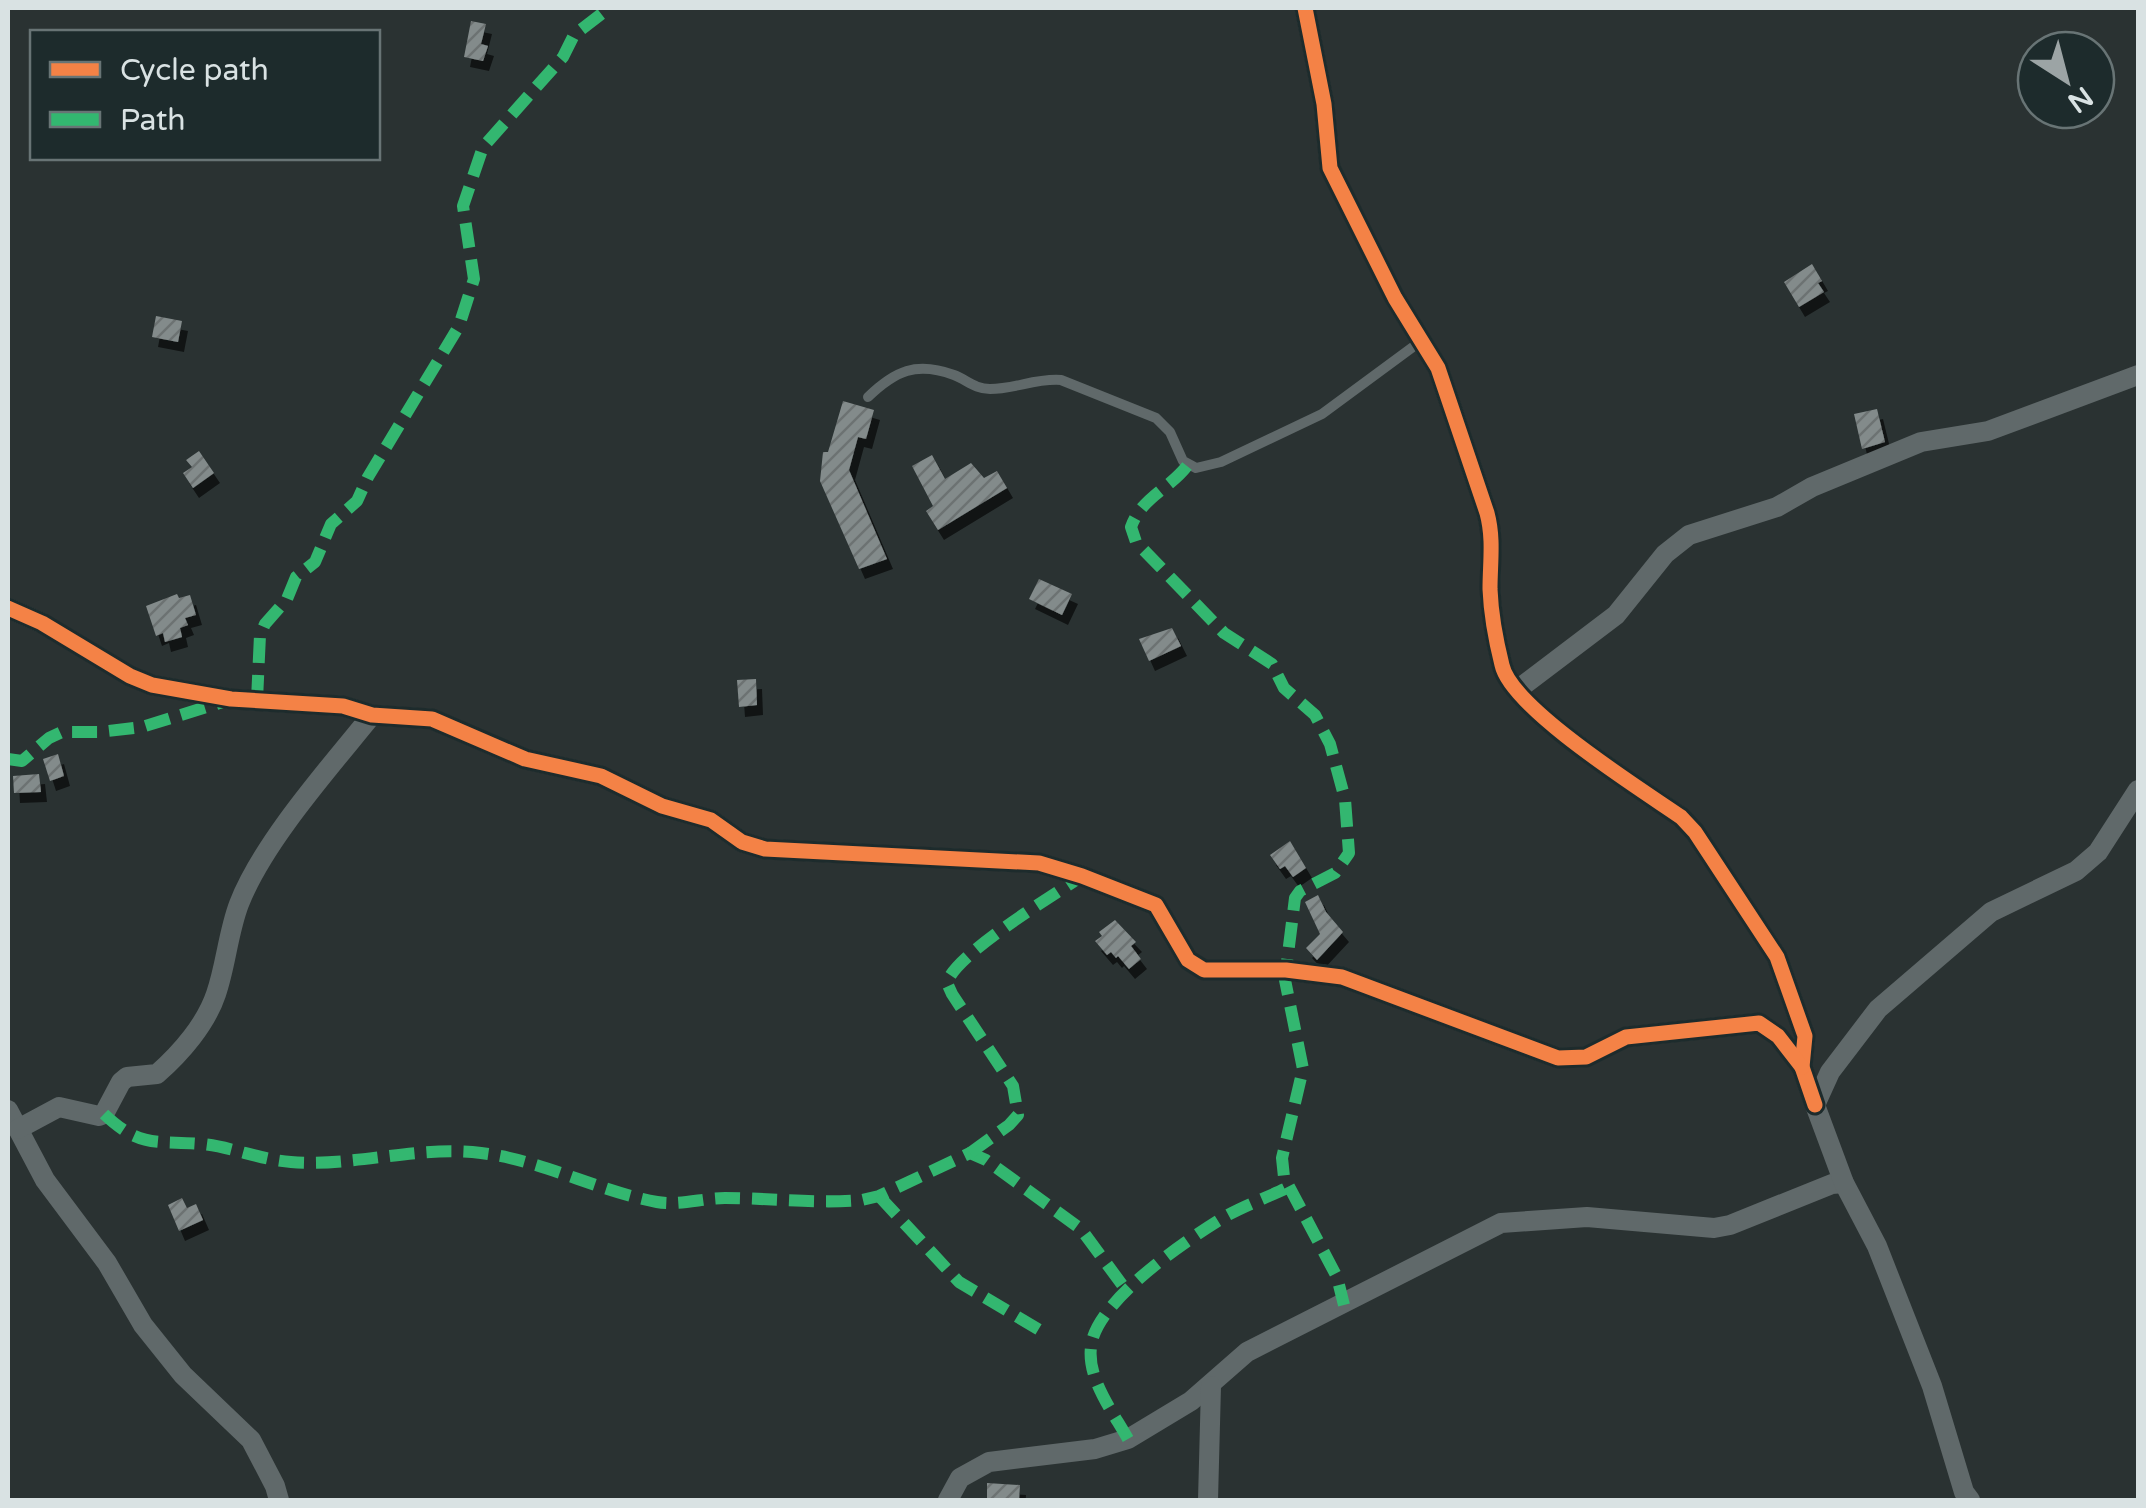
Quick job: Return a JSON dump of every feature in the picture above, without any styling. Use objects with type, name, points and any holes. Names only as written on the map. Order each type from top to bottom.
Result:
[{"type":"street","points":[[1305,8],[1324,104],[1330,168],[1394,298],[1438,368],[1487,514],[1492,532],[1490,592],[1503,671],[1516,690],[1573,743],[1681,817],[1694,832],[1769,942],[1806,1036],[1802,1068]]},
{"type":"street","points":[[1516,690],[1616,615],[1666,554],[1689,535],[1777,507],[1812,488],[1922,442],[1988,431],[2138,375]]},
{"type":"street","points":[[8,608],[152,685],[230,699],[343,706],[372,715],[432,719],[525,758],[589,772],[662,806],[711,820],[742,842],[764,850],[952,856],[1038,863],[1063,869],[1156,905],[1188,960],[1204,970],[1286,970],[1342,977],[1558,1058],[1586,1057],[1626,1037],[1759,1022],[1795,1013]]},
{"type":"street","points":[[279,1500],[250,1440],[183,1375],[152,1337],[107,1263],[45,1180],[13,1120],[59,1108],[104,1114],[127,1076],[156,1074],[188,1040],[217,992],[239,904],[255,872],[321,778],[372,715]]},
{"type":"street","points":[[1815,1105],[1830,1072],[1878,1009],[1991,912],[2076,871],[2098,852],[2138,790]]},
{"type":"street","points":[[1759,1022],[1778,1036],[1802,1068],[1844,1183],[1877,1246],[1932,1386],[1964,1492],[1970,1500]]},
{"type":"street","points":[[948,1500],[953,1486],[969,1470],[989,1462],[1114,1445],[1211,1386],[1247,1352],[1501,1223],[1587,1217],[1714,1228],[1844,1183]]},
{"type":"street","points":[[1208,1500],[1211,1386]]},
{"type":"lane","points":[[868,397],[903,370],[931,370],[988,389],[1061,380],[1156,418],[1170,432],[1183,462],[1196,468],[1221,462],[1322,414],[1422,340]]},
{"type":"building","points":[[471,21],[486,24],[481,44],[488,46],[483,61],[464,57]]},
{"type":"building","points":[[1812,264],[1824,292],[1799,307],[1784,282]]},
{"type":"building","points":[[156,316],[182,321],[178,342],[152,337]]},
{"type":"building","points":[[843,401],[874,410],[866,439],[858,437],[849,470],[887,559],[859,569],[820,481],[823,452],[828,452]]},
{"type":"building","points":[[1877,409],[1885,442],[1862,449],[1854,414]]},
{"type":"building","points":[[199,451],[214,473],[193,488],[183,473],[192,467],[186,460]]},
{"type":"building","points":[[932,455],[945,479],[971,463],[984,478],[997,471],[1007,488],[938,530],[926,511],[933,506],[912,466]]},
{"type":"building","points":[[1039,579],[1072,594],[1062,615],[1029,599]]},
{"type":"building","points":[[177,594],[179,598],[190,595],[196,615],[185,618],[188,625],[180,628],[182,637],[165,642],[163,633],[156,636],[146,606]]},
{"type":"building","points":[[1172,628],[1181,646],[1149,661],[1139,639]]},
{"type":"building","points":[[756,679],[757,705],[739,707],[737,680]]},
{"type":"building","points":[[58,754],[64,776],[50,781],[43,759]]},
{"type":"building","points":[[39,774],[41,792],[14,793],[13,776]]},
{"type":"building","points":[[1290,841],[1306,868],[1293,877],[1285,866],[1280,869],[1270,855]]},
{"type":"building","points":[[1318,895],[1343,932],[1317,960],[1306,948],[1320,934],[1305,902]]},
{"type":"building","points":[[1115,920],[1136,942],[1131,946],[1141,959],[1129,969],[1118,956],[1111,952],[1107,955],[1095,941],[1102,936],[1099,932]]},
{"type":"building","points":[[182,1198],[187,1208],[196,1204],[203,1220],[179,1231],[168,1205]]},
{"type":"building","points":[[987,1483],[1020,1485],[1019,1500],[987,1500]]},
{"type":"marked path","points":[[257,700],[260,635],[265,624],[287,599],[296,577],[315,562],[331,524],[357,501],[459,326],[474,279],[463,206],[483,147],[563,57],[574,35],[609,8]]},
{"type":"marked path","points":[[1187,466],[1136,517],[1131,527],[1136,542],[1224,633],[1272,664],[1284,688],[1315,715],[1330,744],[1345,799],[1349,853],[1335,873],[1300,891],[1295,898],[1286,970]]},
{"type":"marked path","points":[[8,759],[22,761],[62,732],[142,727],[226,701]]},
{"type":"marked path","points":[[970,1153],[1018,1115],[1013,1086],[947,983],[954,971],[985,942],[1082,876]]},
{"type":"marked path","points":[[1283,970],[1303,1069],[1282,1158],[1284,1177],[1337,1277],[1344,1305]]},
{"type":"marked path","points":[[104,1114],[128,1133],[150,1141],[213,1146],[291,1162],[339,1162],[433,1152],[481,1153],[526,1162],[613,1191],[665,1203],[725,1198],[862,1200],[879,1196],[970,1153],[986,1160],[1081,1229],[1126,1290]]},
{"type":"marked path","points":[[1128,1439],[1102,1395],[1091,1359],[1096,1329],[1108,1310],[1125,1291],[1189,1240],[1226,1216],[1289,1187]]},
{"type":"marked path","points":[[879,1196],[959,1282],[1043,1332]]},
{"type":"cycle path","points":[[1305,8],[1324,104],[1330,168],[1395,298],[1438,368],[1487,513],[1491,608],[1502,665],[1511,683],[1552,725],[1681,817],[1695,832],[1777,957],[1805,1036],[1802,1067],[1815,1105]]},
{"type":"cycle path","points":[[8,608],[152,685],[231,699],[343,706],[372,715],[432,719],[525,759],[601,776],[662,806],[711,820],[742,842],[765,849],[1039,863],[1082,876],[1156,905],[1188,960],[1204,970],[1286,970],[1342,977],[1558,1058],[1586,1057],[1626,1037],[1759,1023],[1778,1036],[1802,1067]]}]
